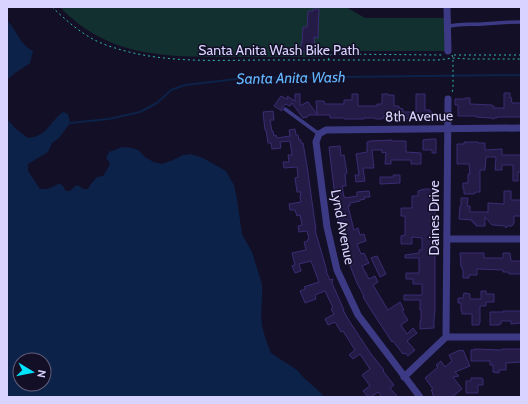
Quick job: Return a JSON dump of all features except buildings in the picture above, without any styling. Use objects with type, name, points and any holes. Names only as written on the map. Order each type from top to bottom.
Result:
[{"type":"street","points":[[447,7],[448,54]]},
{"type":"street","name":"Daines Drive","points":[[446,337],[448,99]]},
{"type":"street","name":"8th Avenue","points":[[319,134],[326,130],[521,128]]},
{"type":"street","name":"Lynd Avenue","points":[[319,134],[316,142],[327,227],[337,270],[358,315],[420,397]]},
{"type":"street","points":[[447,239],[521,239]]},
{"type":"street","points":[[404,377],[446,337],[521,337]]},
{"type":"lane","points":[[447,27],[453,25],[521,22]]},
{"type":"lane","points":[[285,109],[319,134]]},
{"type":"path","name":"Santa Anita Wash Bike Path","points":[[52,7],[70,24],[98,42],[132,53],[167,59],[521,59]]},
{"type":"path","points":[[328,60],[331,54],[521,55]]},
{"type":"path","points":[[453,60],[453,88]]},
{"type":"green space","points":[[60,7],[346,7],[365,18],[451,18],[451,51],[329,51],[321,57],[209,57],[162,55],[119,45],[98,36],[79,24]]},
{"type":"water","points":[[7,20],[22,42],[33,51],[30,63],[7,80]]},
{"type":"water","points":[[7,111],[8,120],[15,128],[28,138],[35,137],[44,132],[63,112],[68,114],[70,123],[59,138],[52,143],[48,152],[28,164],[28,171],[40,189],[50,188],[59,183],[66,191],[70,191],[78,185],[83,189],[88,189],[97,177],[103,176],[108,168],[110,163],[106,158],[109,152],[122,147],[138,150],[146,158],[162,164],[183,155],[191,154],[203,158],[226,171],[234,185],[242,234],[252,252],[262,284],[262,326],[271,353],[297,370],[324,397],[7,397]]},
{"type":"waterway","name":"Santa Anita Wash","points":[[70,123],[109,119],[140,112],[157,103],[171,90],[185,85],[245,78],[521,75]]}]
